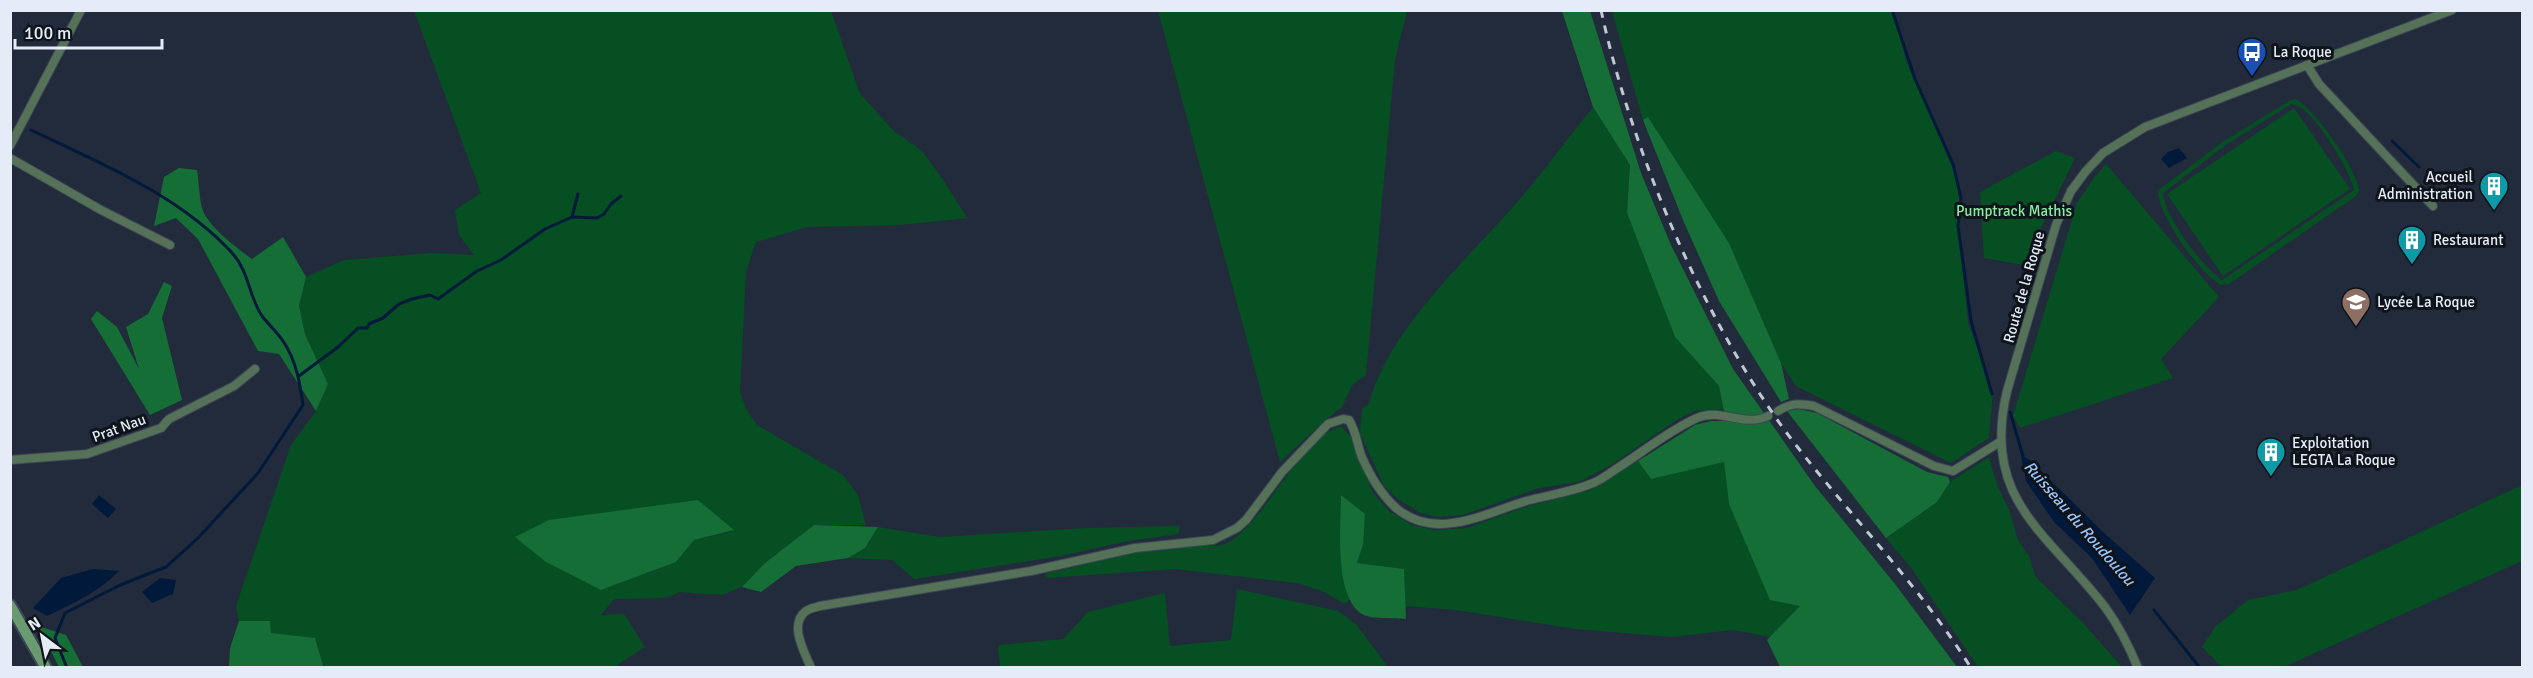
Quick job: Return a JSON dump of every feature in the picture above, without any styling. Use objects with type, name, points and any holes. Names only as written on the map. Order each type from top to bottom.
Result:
[{"type":"main road","points":[[10,606],[46,668]]},
{"type":"street","points":[[10,146],[81,10]]},
{"type":"street","name":"Route de la Roque","points":[[2138,668],[2124,636],[2106,608],[2027,519],[2005,471],[2000,442],[2002,413],[2007,391],[2056,225],[2071,191],[2103,153],[2145,127],[2452,10]]},
{"type":"street","points":[[2307,65],[2319,84],[2433,206]]},
{"type":"street","points":[[10,158],[101,210],[170,245]]},
{"type":"street","name":"Prat Nau","points":[[10,460],[87,454],[161,428],[169,419],[234,386],[255,369]]},
{"type":"street","points":[[1778,411],[1788,405],[1799,403],[1814,406],[1934,466],[1953,471],[2000,442]]},
{"type":"street","points":[[811,668],[799,639],[799,620],[806,612],[820,606],[1031,571],[1135,548],[1213,540],[1246,520],[1282,472],[1316,436],[1328,424],[1343,419],[1349,420],[1353,427],[1362,455],[1382,494],[1398,509],[1418,520],[1441,524],[1467,522],[1523,502],[1593,483],[1672,431],[1700,416],[1716,414],[1757,422],[1768,416]]},
{"type":"green space","points":[[414,11],[831,11],[860,94],[894,131],[922,151],[967,218],[900,225],[807,227],[756,242],[746,271],[740,393],[748,412],[757,425],[843,475],[858,495],[866,525],[814,525],[765,563],[742,587],[722,595],[680,592],[665,598],[614,599],[601,615],[624,614],[645,647],[614,667],[315,667],[323,666],[271,633],[270,621],[239,621],[236,606],[291,445],[316,411],[328,384],[305,334],[299,306],[306,277],[344,260],[432,253],[474,255],[459,235],[455,210],[481,193]],"holes":[[[698,500],[733,531],[694,540],[676,562],[601,590]]]},
{"type":"green space","points":[[1158,11],[1407,11],[1395,59],[1366,375],[1353,384],[1342,407],[1280,462]]},
{"type":"green space","points":[[1562,11],[1590,11],[1641,173],[1671,245],[1733,369],[1815,486],[1895,584],[1957,667],[1780,667],[1767,640],[1800,606],[1770,600],[1729,504],[1724,462],[1651,479],[1638,461],[1695,425],[1711,421],[1726,421],[1719,386],[1675,337],[1627,213],[1630,165],[1593,107]]},
{"type":"green space","points":[[1612,11],[1894,11],[1906,61],[1957,178],[1960,245],[1968,323],[1993,391],[1989,438],[1951,463],[1796,386],[1781,363],[1729,243],[1648,117],[1643,120]]},
{"type":"green space","points":[[2296,99],[2305,106],[2334,141],[2351,168],[2359,191],[2356,196],[2229,284],[2221,285],[2202,269],[2182,244],[2166,217],[2158,194],[2160,189],[2224,141]],"holes":[[[2291,104],[2309,115],[2329,140],[2346,169],[2354,190],[2222,280],[2204,264],[2177,228],[2163,193],[2226,145]]]},
{"type":"green space","points":[[1593,107],[1630,165],[1627,213],[1675,337],[1719,386],[1724,409],[1695,411],[1678,419],[1611,465],[1579,482],[1539,488],[1463,515],[1438,517],[1421,513],[1399,500],[1384,486],[1360,433],[1362,409],[1369,404],[1379,376],[1393,349],[1412,322],[1432,296],[1529,189]]},
{"type":"green space","points":[[2294,108],[2350,189],[2223,276],[2167,194]]},
{"type":"green space","points":[[1648,117],[1729,243],[1781,363],[1789,399],[1781,402],[1719,301],[1683,220],[1643,120]]},
{"type":"green space","name":"Pumptrack Mathis","points":[[2056,151],[2075,158],[2023,265],[1984,258],[1980,192]]},
{"type":"green space","points":[[2106,164],[2219,297],[2161,359],[2173,378],[2020,428],[2013,416],[2077,203]]},
{"type":"green space","points":[[179,168],[197,170],[201,203],[205,215],[231,243],[252,259],[283,237],[306,277],[299,306],[305,334],[328,384],[316,411],[279,354],[258,351],[198,239],[176,218],[154,226],[164,177]]},
{"type":"green space","points":[[164,282],[172,286],[162,318],[182,400],[150,415],[91,319],[97,311],[117,327],[139,369],[126,327],[148,314]]},
{"type":"green space","points":[[1799,409],[1817,413],[1927,472],[1948,477],[1950,482],[1937,502],[1886,538],[1787,411]]},
{"type":"green space","points":[[1341,426],[1352,438],[1373,493],[1390,512],[1412,525],[1435,530],[1467,528],[1522,508],[1590,490],[1638,461],[1651,479],[1724,461],[1729,504],[1800,606],[1771,637],[1733,630],[1672,637],[1575,629],[1456,610],[1404,606],[1404,569],[1357,563],[1363,545],[1342,495],[1341,562],[1349,600],[1345,604],[1322,591],[1297,583],[1175,569],[1047,578],[1044,575],[1098,560],[1140,552],[1227,543],[1242,532],[1256,517],[1310,448],[1325,435]]},
{"type":"green space","points":[[1989,457],[2018,540],[2029,556],[2035,576],[2085,625],[2122,667],[1978,667],[1912,569],[1886,538],[1937,502],[1950,482]]},
{"type":"green space","points":[[2522,485],[2522,561],[2284,667],[2222,667],[2202,647],[2215,627],[2248,600],[2297,590]]},
{"type":"green space","points":[[1341,495],[1365,514],[1363,545],[1357,563],[1404,569],[1406,619],[1364,615],[1354,607],[1347,594],[1341,560]]},
{"type":"green space","points":[[698,500],[734,530],[694,540],[676,562],[601,590],[546,562],[515,537],[549,520]]},
{"type":"green space","points":[[814,525],[878,527],[865,548],[848,558],[796,566],[761,592],[742,587],[765,563]]},
{"type":"green space","points":[[1180,526],[1178,534],[1123,542],[1061,556],[914,579],[892,560],[848,558],[865,548],[878,527],[940,537],[1087,528]]},
{"type":"green space","points":[[1237,589],[1338,611],[1356,624],[1388,667],[1000,667],[998,645],[1063,639],[1088,612],[1165,593],[1170,646],[1231,640]]},
{"type":"green space","points":[[239,621],[270,621],[271,633],[315,638],[323,666],[229,667],[230,648]]},
{"type":"green space","points":[[38,626],[66,635],[83,667],[59,667]]},
{"type":"water","points":[[2179,148],[2187,158],[2169,168],[2161,159],[2168,152]]},
{"type":"water","points":[[2021,455],[2030,460],[2104,533],[2155,578],[2130,615],[2092,558],[2054,522],[2026,481]]},
{"type":"water","points":[[99,495],[116,509],[108,518],[92,504]]},
{"type":"water","points":[[93,569],[119,571],[94,591],[47,616],[33,608],[61,578]]},
{"type":"water","points":[[160,578],[176,580],[173,594],[152,603],[142,592]]},
{"type":"waterway","name":"Ruisseau du Roudoulou","points":[[1892,10],[1915,79],[1953,164],[1961,198],[1958,226],[1971,321],[1992,394]]},
{"type":"waterway","points":[[31,130],[112,168],[164,198],[212,233],[233,254],[242,269],[258,309],[283,341],[291,356],[299,380],[303,405],[258,473],[198,538],[166,567],[120,585],[65,613],[55,638],[67,668]]},
{"type":"waterway","points":[[2392,141],[2419,167]]},
{"type":"waterway","points":[[572,217],[578,194]]},
{"type":"waterway","points":[[299,376],[338,347],[358,328],[367,328],[369,324],[383,318],[399,304],[430,295],[438,299],[477,271],[501,260],[545,229],[572,217],[597,218],[621,196]]},
{"type":"waterway","name":"Ruisseau du Roudoulou","points":[[2010,412],[2023,456]]},
{"type":"waterway","name":"Ruisseau du Roudoulou","points":[[2154,610],[2200,668]]},
{"type":"railway","points":[[1601,10],[1614,63],[1651,174],[1698,285],[1726,337],[1755,387],[1786,432],[1905,577],[1971,668]]},
{"type":"place","name":"La Roque","points":[[2252,78]]},
{"type":"place","name":"Accueil Administration","points":[[2494,212]]},
{"type":"place","name":"Restaurant","points":[[2412,266]]},
{"type":"place","name":"Lycée La Roque","points":[[2356,328]]},
{"type":"place","name":"Exploitation LEGTA La Roque","points":[[2271,478]]}]
